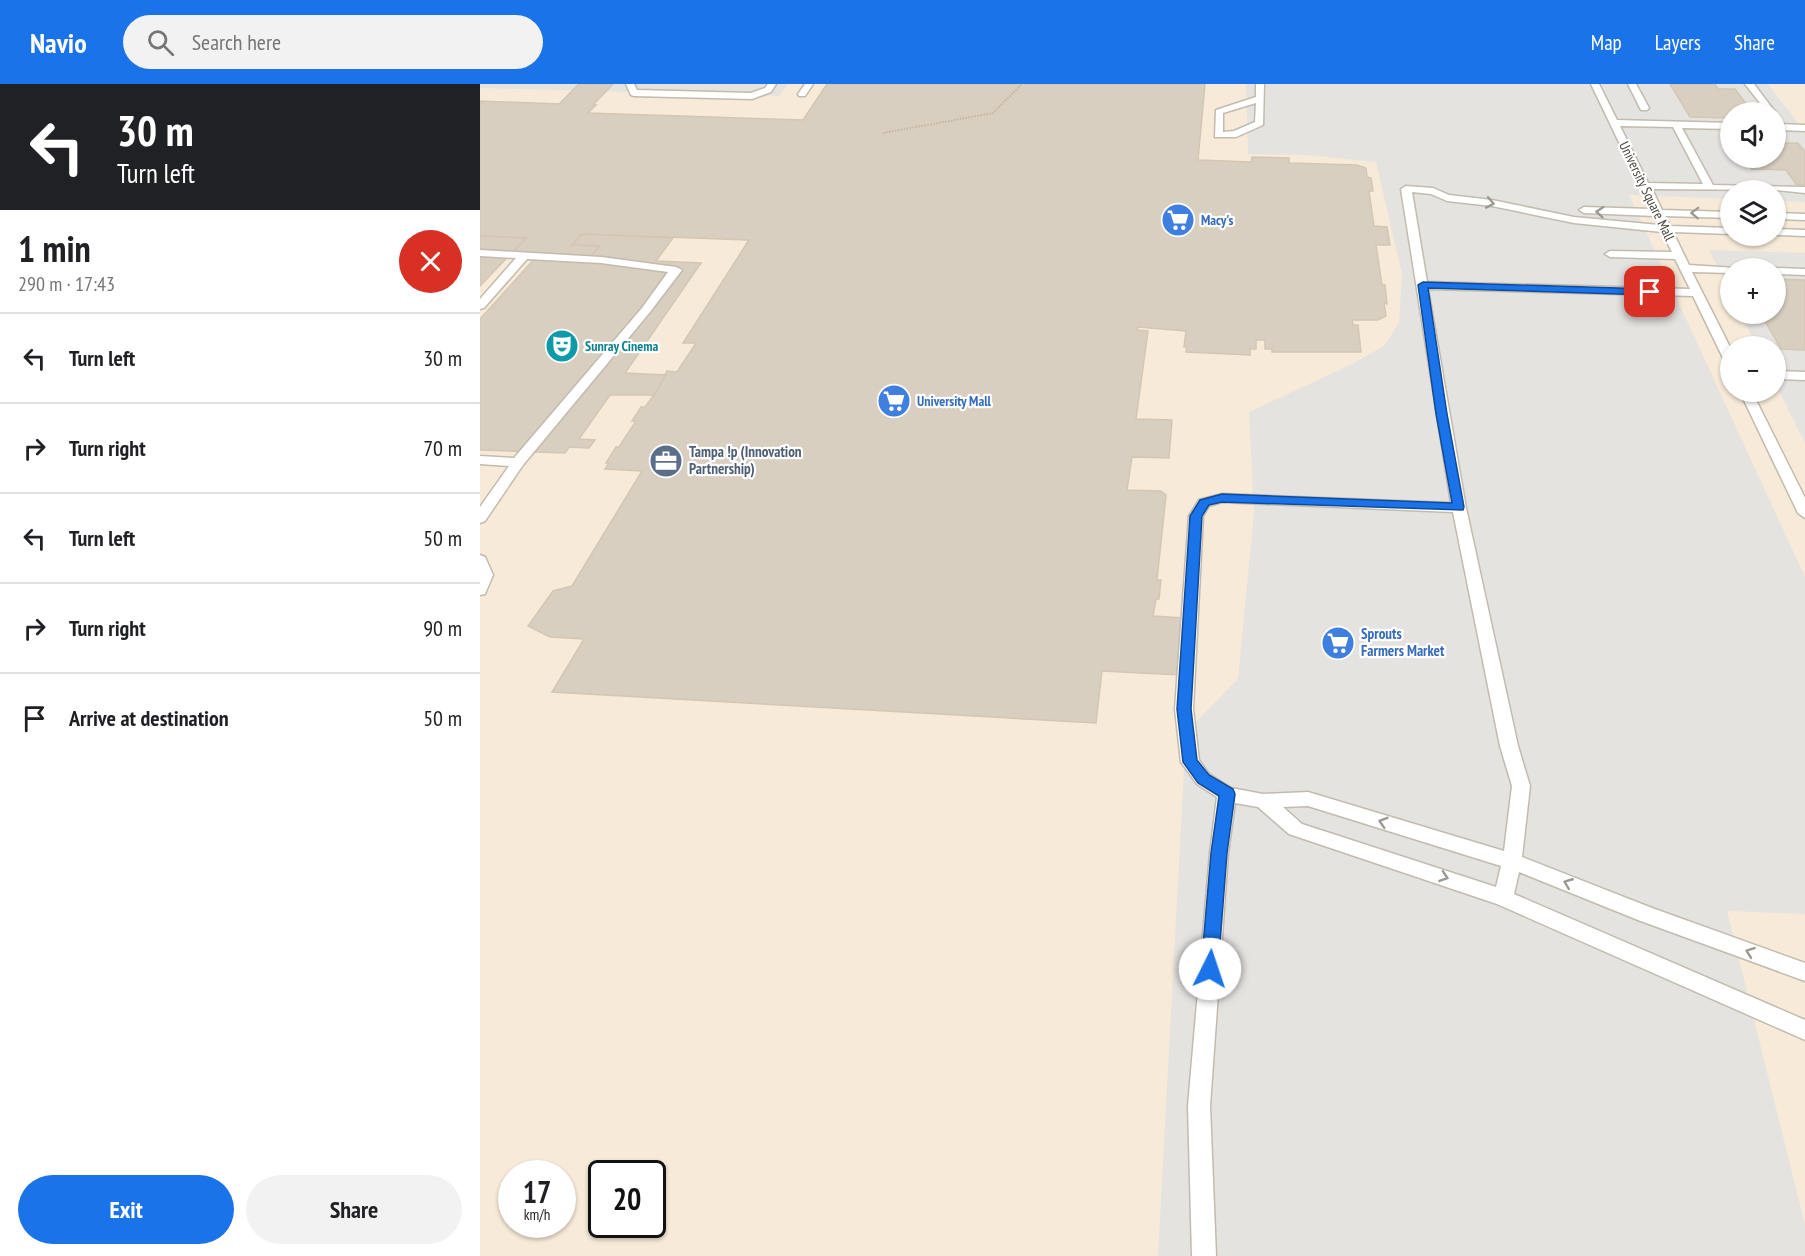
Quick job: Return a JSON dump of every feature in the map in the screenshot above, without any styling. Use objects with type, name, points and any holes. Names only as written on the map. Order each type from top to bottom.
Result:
[{"type":"lane","points":[[630,84],[634,93],[752,96],[768,90],[772,84]]},
{"type":"lane","points":[[802,94],[809,84]]},
{"type":"lane","points":[[1260,84],[1260,99],[1260,123],[1236,134],[1218,135],[1219,112],[1238,104],[1260,99]]},
{"type":"lane","name":"University Square Mall","points":[[1595,84],[1720,340]]},
{"type":"lane","points":[[1632,84],[1644,108]]},
{"type":"lane","points":[[1749,84],[1763,102]]},
{"type":"lane","points":[[1614,123],[1720,126]]},
{"type":"lane","points":[[1676,124],[1709,187]]},
{"type":"lane","points":[[1786,125],[1805,128]]},
{"type":"lane","points":[[1645,186],[1805,190]]},
{"type":"lane","points":[[1448,187],[1433,191],[1406,189],[1458,507],[1509,746],[1521,786],[1512,861],[1503,897]]},
{"type":"lane","points":[[1480,190],[1569,208],[1614,213],[1720,214]]},
{"type":"lane","points":[[1433,191],[1448,198],[1492,203],[1574,220],[1666,229],[1720,231]]},
{"type":"lane","points":[[1786,216],[1805,217]]},
{"type":"lane","points":[[1786,232],[1805,233]]},
{"type":"lane","points":[[480,253],[601,260],[676,270],[646,310],[518,462],[480,518]]},
{"type":"lane","points":[[1610,254],[1679,256]]},
{"type":"lane","points":[[480,306],[524,256]]},
{"type":"lane","points":[[1685,268],[1720,270]]},
{"type":"lane","points":[[1786,271],[1805,272]]},
{"type":"lane","points":[[1423,285],[1697,293]]},
{"type":"lane","points":[[1786,375],[1805,376]]},
{"type":"lane","points":[[1751,402],[1804,510]]},
{"type":"lane","points":[[480,460],[518,462]]},
{"type":"lane","points":[[1458,507],[1222,498],[1204,503],[1196,516],[1184,709],[1190,762],[1203,779],[1227,794],[1263,801],[1308,799],[1512,861],[1646,914],[1805,972]]},
{"type":"lane","points":[[480,560],[486,573],[486,581],[480,590]]},
{"type":"lane","points":[[1204,1256],[1199,1106],[1219,853],[1227,794]]},
{"type":"lane","points":[[1263,801],[1296,829],[1503,897],[1805,1030]]},
{"type":"path","points":[[883,133],[993,112],[1022,84]]},
{"type":"shaded area","points":[[480,84],[1805,84],[1805,1256],[480,1256]]},
{"type":"shaded area","points":[[480,84],[788,84],[779,96],[480,88]]},
{"type":"shaded area","points":[[1246,84],[1768,84],[1782,102],[1720,102],[1720,168],[1786,168],[1786,107],[1805,132],[1805,202],[1786,201],[1786,180],[1720,180],[1720,199],[1629,195],[1720,393],[1720,402],[1724,402],[1805,577],[1805,914],[1727,911],[1805,1225],[1805,1256],[1158,1256],[1186,732],[1238,679],[1254,513],[1249,412],[1350,365],[1384,346],[1399,323],[1402,274],[1376,162],[1304,155],[1248,154]]},
{"type":"shaded area","points":[[1709,250],[1805,253],[1805,443],[1784,402],[1786,336],[1752,336],[1745,324],[1786,324],[1786,258],[1720,258],[1720,272]]},
{"type":"building","name":"University Mall","points":[[579,84],[613,84],[588,113],[803,120],[827,84],[1205,84],[1198,160],[1251,162],[1252,157],[1289,158],[1289,163],[1357,165],[1366,168],[1367,177],[1371,178],[1373,191],[1369,191],[1374,226],[1387,227],[1390,245],[1376,245],[1382,285],[1385,285],[1386,316],[1378,320],[1352,320],[1353,325],[1358,325],[1361,352],[1272,352],[1272,349],[1265,349],[1265,340],[1256,340],[1256,349],[1250,349],[1250,355],[1186,352],[1187,347],[1184,347],[1186,331],[1138,327],[1137,330],[1148,331],[1136,419],[1172,420],[1169,458],[1132,457],[1127,490],[1161,491],[1166,495],[1157,580],[1161,580],[1159,599],[1156,599],[1153,616],[1184,618],[1180,675],[1102,671],[1096,723],[552,692],[584,639],[550,637],[528,626],[553,591],[572,586],[642,471],[605,469],[616,447],[619,447],[636,421],[632,421],[641,407],[645,407],[654,395],[667,371],[677,372],[696,343],[683,343],[749,240],[582,234],[572,245],[600,246],[589,259],[509,256],[526,238],[480,236],[480,101],[559,104]]},
{"type":"building","points":[[1670,84],[1715,84],[1718,89],[1735,89],[1745,102],[1720,102],[1720,118],[1690,117]]},
{"type":"building","points":[[1786,143],[1798,143],[1805,152],[1805,185],[1796,184],[1786,170],[1752,169],[1786,168]]},
{"type":"building","name":"Sunray Cinema","points":[[582,234],[673,238],[656,261],[701,263],[625,373],[666,375],[654,395],[610,395],[579,439],[595,440],[589,448],[569,447],[565,453],[480,450],[480,319],[536,257],[589,259],[600,246],[572,245]]},
{"type":"building","points":[[480,236],[526,238],[480,286]]},
{"type":"building","points":[[1786,279],[1805,280],[1805,350],[1786,349],[1786,336],[1774,336],[1767,324],[1786,324]]},
{"type":"place","name":"Macy's","points":[[1178,220]]},
{"type":"place","name":"Sunray Cinema","points":[[562,346]]},
{"type":"place","name":"University Mall","points":[[894,401]]},
{"type":"place","name":"Tampa !p (Innovation Partnership)","points":[[666,461]]},
{"type":"place","name":"Sprouts Farmers Market","points":[[1338,643]]},
{"type":"route","points":[[1210,969],[1219,853],[1227,794],[1203,779],[1190,762],[1184,709],[1196,516],[1204,503],[1222,498],[1458,507],[1434,369],[1423,285],[1650,292]]}]
